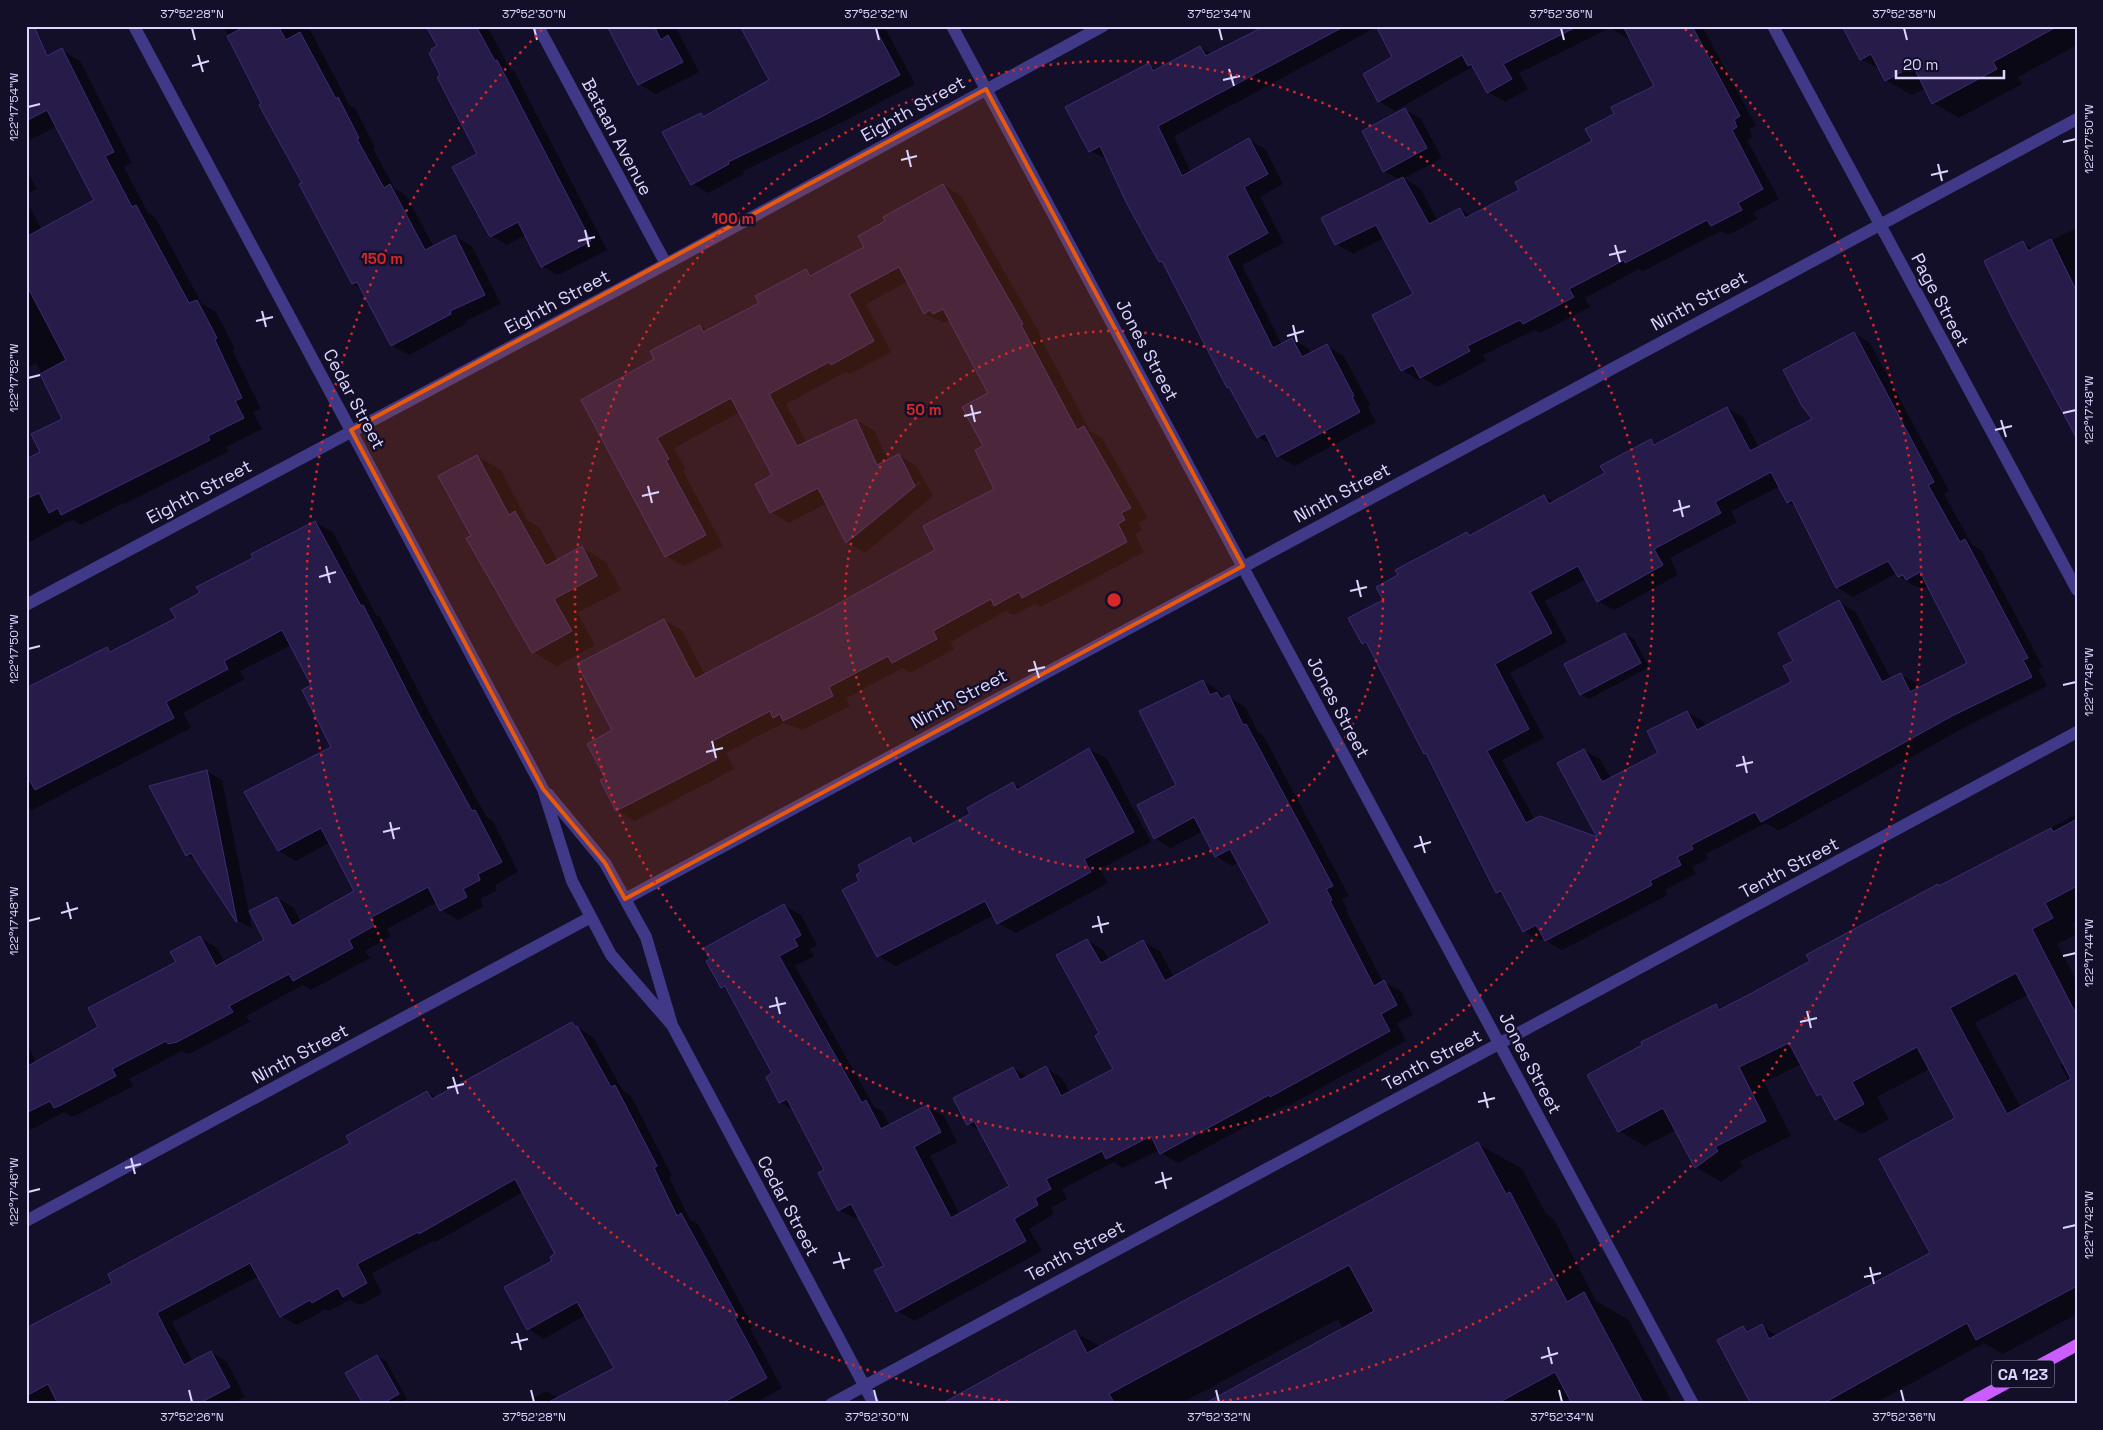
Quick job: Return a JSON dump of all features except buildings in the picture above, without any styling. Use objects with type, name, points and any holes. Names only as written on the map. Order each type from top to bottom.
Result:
[{"type":"main road","name":"CA 123","points":[[1968,1404],[2077,1345]]},
{"type":"street","name":"Cedar Street","points":[[134,26],[543,789],[572,881],[611,955],[672,1025]]},
{"type":"street","name":"Bataan Avenue","points":[[538,26],[666,264]]},
{"type":"street","name":"Jones Street","points":[[952,26],[1694,1404]]},
{"type":"street","name":"Eighth Street","points":[[26,605],[351,430],[666,264],[1102,26]]},
{"type":"street","name":"Page Street","points":[[1773,26],[2077,590]]},
{"type":"street","name":"Ninth Street","points":[[625,899],[2077,119]]},
{"type":"street","name":"Tenth Street","points":[[831,1404],[2077,732]]},
{"type":"street","name":"Cedar Street","points":[[543,789],[606,863],[646,937],[672,1025],[874,1404]]},
{"type":"street","name":"Ninth Street","points":[[26,1221],[591,917]]},
{"type":"highlighted area","points":[[986,89],[1243,566],[625,899],[605,863],[543,789],[351,430]]}]
